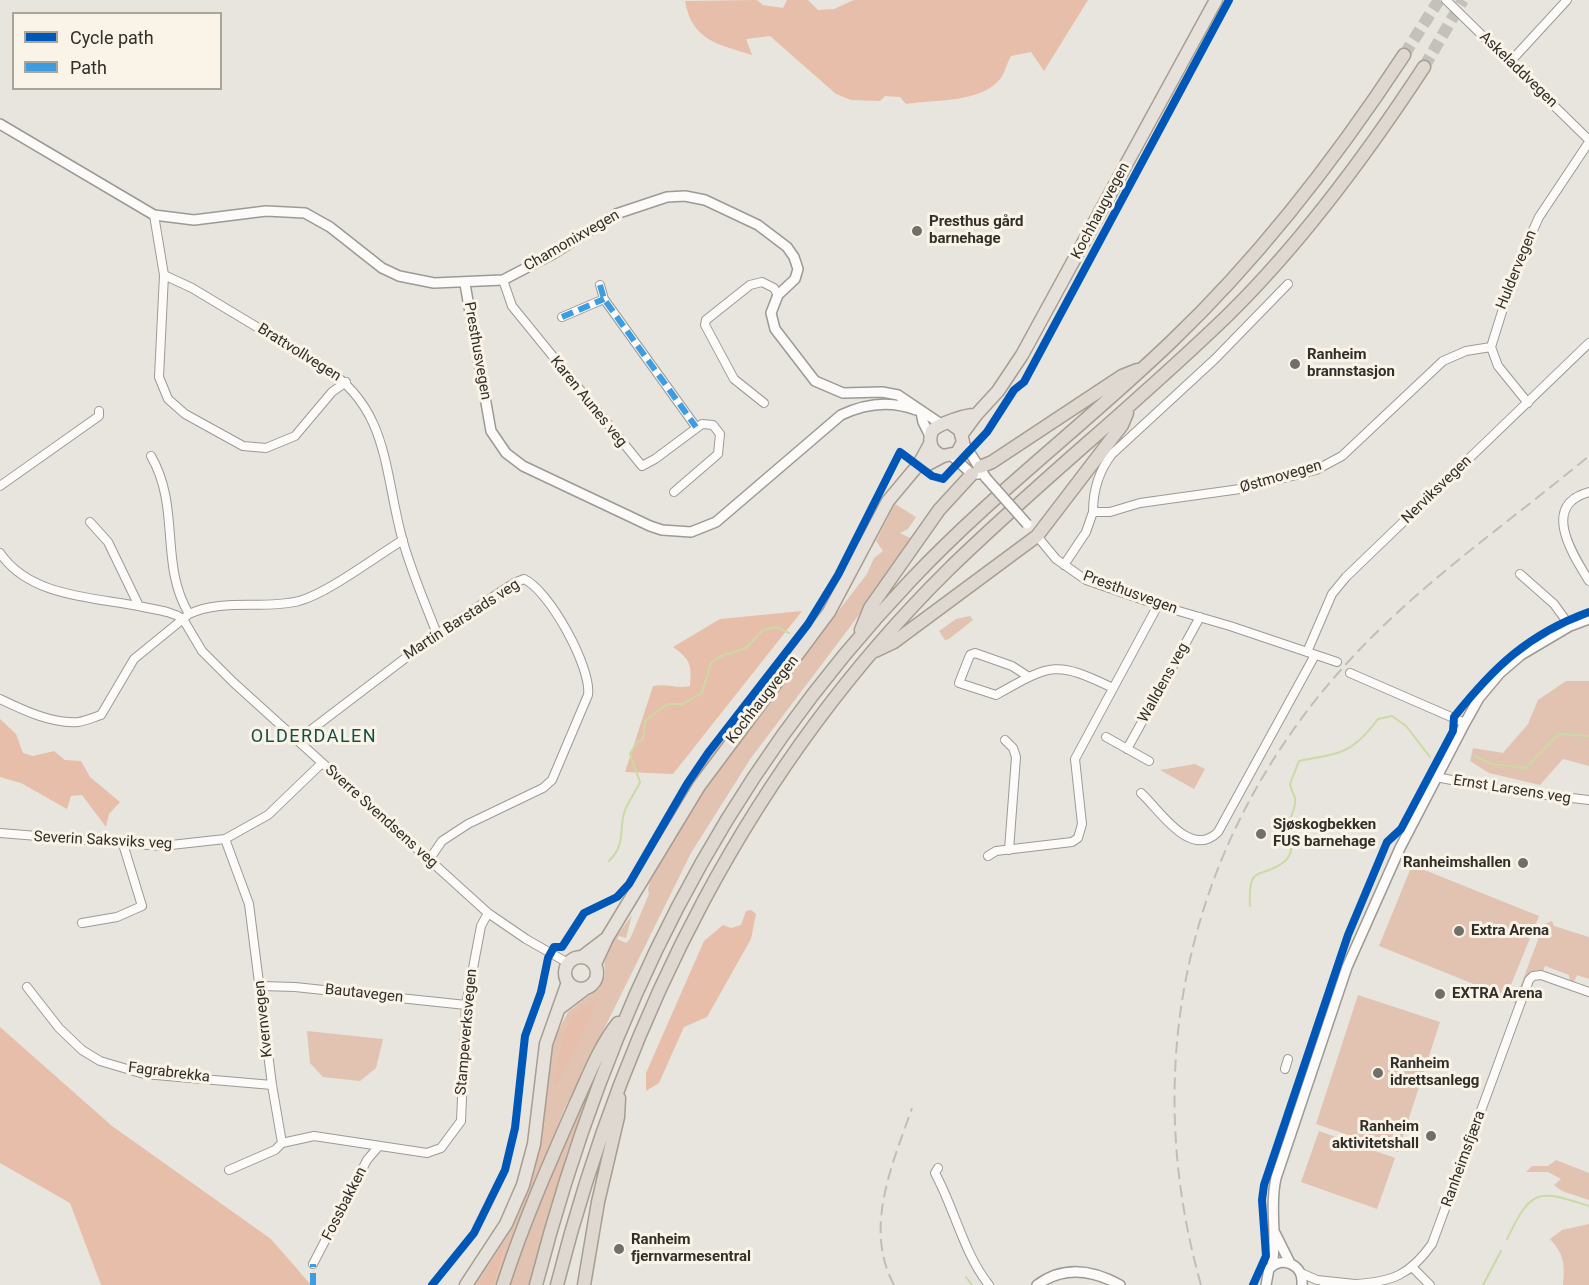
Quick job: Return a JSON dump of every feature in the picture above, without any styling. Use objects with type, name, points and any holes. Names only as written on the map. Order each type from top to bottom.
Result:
[{"type":"highway","points":[[536,1285],[568,1172],[627,1012],[680,898],[729,813],[784,732],[858,637],[914,577],[973,520],[1144,368],[1212,301],[1273,232],[1357,124],[1404,55]]},
{"type":"highway","points":[[557,1285],[589,1173],[620,1082],[680,944],[733,845],[795,751],[872,653],[949,569],[1129,408],[1233,310],[1277,262],[1356,166],[1424,67]]},
{"type":"highway","points":[[858,637],[870,608],[939,510],[992,462],[1122,376],[1144,368]]},
{"type":"highway","points":[[872,653],[894,642],[1037,536],[1122,425],[1129,408]]},
{"type":"highway","points":[[503,1285],[527,1218],[571,1115],[606,1038],[627,1012]]},
{"type":"highway","points":[[584,1285],[598,1202],[618,1117],[620,1082]]},
{"type":"main road","name":"Kochhaugvegen","points":[[963,438],[976,415],[998,391],[1022,354],[1216,0]]},
{"type":"main road","points":[[947,456],[935,452],[930,440],[945,424],[968,414],[976,415]]},
{"type":"main road","points":[[919,464],[926,465],[947,456],[963,438],[958,427],[945,424]]},
{"type":"main road","name":"Kochhaugvegen","points":[[595,964],[607,938],[699,786],[818,629],[845,585],[888,501],[919,464],[930,440]]},
{"type":"main road","name":"Kochhaugvegen","points":[[582,957],[607,938]]},
{"type":"main road","points":[[466,1285],[501,1231],[523,1185],[534,1144],[546,1044],[568,982],[565,971],[568,963],[582,957],[595,964],[596,978],[561,1007]]},
{"type":"main road","points":[[568,982],[577,988],[586,988]]},
{"type":"street","name":"Askeladdvegen","points":[[1446,0],[1589,141]]},
{"type":"street","points":[[1510,62],[1567,0]]},
{"type":"street","name":"Presthusvegen","points":[[0,124],[154,214],[194,220],[293,210],[316,217],[362,255],[399,276],[434,283],[465,284],[491,430],[498,443],[524,466],[662,530],[691,532],[716,522],[825,429],[855,408],[882,403],[919,411],[945,424]]},
{"type":"street","name":"Huldervegen","points":[[1491,347],[1515,270],[1539,217],[1589,141]]},
{"type":"street","name":"Chamonixvegen","points":[[465,284],[503,280],[553,254],[616,214],[678,195],[705,200],[736,213],[758,225],[787,247],[796,260],[798,269],[795,279],[778,295]]},
{"type":"street","points":[[154,214],[164,275],[159,377],[168,399],[185,414],[243,446],[266,448],[295,436],[332,392],[346,382]]},
{"type":"street","name":"Brattvollvegen","points":[[164,275],[236,314],[346,382],[365,404],[374,424],[403,540],[437,634]]},
{"type":"street","name":"Karen Aunes veg","points":[[503,280],[512,306],[642,466],[655,459],[696,427]]},
{"type":"street","points":[[764,403],[734,379],[705,325],[706,320],[750,285],[762,282],[774,288],[778,295],[771,313],[775,329],[815,381],[843,393],[891,393],[908,401],[919,411],[930,440]]},
{"type":"street","points":[[1064,565],[1086,532],[1093,512],[1096,483],[1112,454],[1215,359],[1288,284]]},
{"type":"street","points":[[600,285],[604,299],[696,427],[713,425],[720,434],[718,454],[674,492]]},
{"type":"street","points":[[562,317],[604,299]]},
{"type":"street","name":"Nerviksvegen","points":[[1311,654],[1332,594],[1346,577],[1589,343]]},
{"type":"street","points":[[1491,347],[1498,366],[1527,403]]},
{"type":"street","name":"Østmovegen","points":[[1093,512],[1110,512],[1140,503],[1240,489],[1316,470],[1342,456],[1443,361],[1466,351],[1491,347]]},
{"type":"street","points":[[0,486],[99,416],[99,411]]},
{"type":"street","name":"Presthusvegen","points":[[963,438],[980,473],[1064,565],[1086,580],[1337,662]]},
{"type":"street","name":"Sverre Svendsens veg","points":[[151,456],[162,476],[168,506],[177,590],[202,651],[233,682],[488,913],[526,939],[568,963]]},
{"type":"street","name":"Presthusvegen","points":[[947,456],[980,473]]},
{"type":"street","points":[[1589,492],[1575,498],[1567,507],[1562,524],[1566,543],[1589,582]]},
{"type":"street","points":[[90,522],[108,542],[139,606]]},
{"type":"street","points":[[0,699],[22,710],[49,718],[78,722],[101,715],[134,659],[186,616],[205,608],[298,601],[320,591],[403,540]]},
{"type":"street","points":[[0,553],[7,563],[37,582],[67,595],[186,616]]},
{"type":"street","points":[[1520,574],[1554,604],[1570,626]]},
{"type":"street","name":"Martin Barstads veg","points":[[298,739],[437,634],[514,583],[524,579],[535,584],[552,609],[585,668],[589,683],[588,695],[552,780],[543,788],[468,825],[442,841],[429,860]]},
{"type":"street","points":[[988,856],[1009,850],[1072,842],[1078,838],[1082,824],[1075,759],[1158,605]]},
{"type":"street","name":"Walldens veg","points":[[1127,749],[1200,617]]},
{"type":"street","points":[[1265,1284],[1272,1266],[1275,1233],[1271,1201],[1276,1178],[1347,967],[1400,848],[1479,698],[1500,673],[1521,655],[1570,626],[1589,619]]},
{"type":"street","points":[[1029,677],[1012,666],[975,653],[970,655],[960,683],[996,695],[1029,677],[1056,668],[1068,668],[1113,688]]},
{"type":"street","points":[[1141,793],[1156,807],[1164,821],[1178,832],[1197,840],[1212,838],[1218,832],[1311,654]]},
{"type":"street","points":[[1350,673],[1464,723]]},
{"type":"street","points":[[1106,737],[1149,761]]},
{"type":"street","points":[[1005,740],[1013,748],[1016,756],[1009,850]]},
{"type":"street","name":"Severin Saksviks veg","points":[[0,833],[171,846],[225,839],[268,815],[322,763]]},
{"type":"street","name":"Ernst Larsens veg","points":[[1436,777],[1517,792],[1589,800]]},
{"type":"street","name":"Kvernvegen","points":[[225,839],[249,904],[272,1084],[282,1143]]},
{"type":"street","points":[[82,923],[117,917],[142,906],[123,844]]},
{"type":"street","name":"Stampeverksvegen","points":[[379,1146],[427,1153],[441,1148],[461,1121],[466,1005],[481,926],[488,913]]},
{"type":"street","name":"Ranheimsfjæra","points":[[1324,1285],[1393,1279],[1412,1267],[1432,1244],[1529,980],[1533,976],[1541,975],[1589,993]]},
{"type":"street","name":"Bautavegen","points":[[261,986],[295,987],[466,1005]]},
{"type":"street","name":"Fagrabrekka","points":[[27,987],[59,1028],[82,1050],[100,1060],[144,1074],[272,1084]]},
{"type":"street","points":[[1285,1070],[1288,1059]]},
{"type":"street","points":[[230,1170],[275,1150],[282,1143],[314,1136],[379,1146]]},
{"type":"street","name":"Fossbakken","points":[[313,1264],[367,1160],[379,1146]]},
{"type":"street","points":[[938,1168],[935,1173],[951,1201],[973,1261],[989,1285]]},
{"type":"street","points":[[1275,1233],[1290,1263],[1301,1272],[1302,1285]]},
{"type":"street","points":[[1272,1266],[1281,1262],[1290,1263]]},
{"type":"street","points":[[1412,1267],[1430,1285]]},
{"type":"street","points":[[1038,1285],[1062,1273],[1081,1271],[1100,1275],[1120,1285]]},
{"type":"street","name":"Ranheimsfjæra","points":[[1301,1272],[1317,1280],[1355,1284]]},
{"type":"shaded area","points":[[757,0],[763,5],[783,8],[787,0],[808,0],[818,10],[834,9],[854,0],[1088,0],[1044,71],[1031,52],[1011,56],[1001,78],[981,92],[957,99],[906,104],[900,97],[885,96],[880,101],[851,100],[836,94],[770,36],[746,39],[752,55],[718,44],[700,33],[688,14],[685,1]]},
{"type":"shaded area","points":[[895,504],[916,517],[908,529],[900,533],[910,538],[898,560],[850,627],[751,758],[691,853],[564,1110],[519,1221],[497,1285],[494,1285],[505,1248],[478,1285],[473,1285],[515,1219],[534,1170],[541,1139],[554,1039],[568,1012],[600,987],[605,976],[604,954],[632,915],[626,938],[619,936],[617,939],[626,943],[630,939],[649,894],[651,877],[706,785],[867,574],[874,558],[883,551],[876,541]]},
{"type":"shaded area","points":[[802,611],[673,774],[625,772],[653,686],[690,686],[689,663],[673,647],[720,619]]},
{"type":"shaded area","points":[[970,616],[973,620],[945,640],[939,631],[956,619]]},
{"type":"shaded area","points":[[811,622],[811,628],[702,772],[660,842],[648,856],[685,794],[725,736]]},
{"type":"shaded area","points":[[1566,681],[1589,681],[1589,766],[1563,759],[1540,785],[1489,773],[1470,761],[1473,748],[1503,753],[1528,724],[1538,700]]},
{"type":"shaded area","points":[[0,719],[16,734],[23,753],[33,756],[54,751],[65,760],[81,761],[90,777],[120,802],[109,814],[106,827],[82,795],[71,796],[67,809],[21,783],[0,777]]},
{"type":"shaded area","points":[[1195,764],[1205,769],[1194,789],[1160,770]]},
{"type":"shaded area","name":"Extra Arena","points":[[1412,865],[1539,916],[1506,997],[1379,946]]},
{"type":"shaded area","points":[[751,910],[756,914],[751,939],[707,1017],[684,1027],[659,1083],[646,1091],[646,1073],[704,941],[723,925],[731,928],[741,925],[746,911]]},
{"type":"shaded area","points":[[1552,921],[1554,926],[1589,937],[1589,979],[1577,975],[1573,984],[1570,982],[1569,975],[1545,966],[1543,971],[1537,970],[1527,976],[1516,1004],[1514,1003],[1544,924]]},
{"type":"shaded area","name":"Ranheim idrettsanlegg","points":[[1358,995],[1440,1022],[1398,1152],[1316,1124]]},
{"type":"shaded area","points":[[598,1000],[557,1084],[553,1087],[565,1031],[574,1014]]},
{"type":"shaded area","points":[[0,1027],[112,1126],[271,1239],[311,1285],[101,1285],[70,1203],[0,1163]]},
{"type":"shaded area","points":[[307,1031],[383,1039],[376,1068],[360,1081],[323,1077],[310,1063]]},
{"type":"shaded area","points":[[597,1069],[567,1154],[529,1285],[509,1285],[528,1229]]},
{"type":"shaded area","points":[[1319,1131],[1395,1158],[1377,1209],[1301,1182]]},
{"type":"shaded area","points":[[1556,1160],[1589,1173],[1589,1200],[1562,1191],[1554,1185],[1561,1179],[1548,1172],[1526,1172],[1532,1166],[1548,1166]]},
{"type":"shaded area","points":[[1589,1224],[1589,1285],[1563,1285],[1562,1260],[1550,1239],[1562,1230]]},
{"type":"shaded area","points":[[503,1245],[505,1248],[494,1285],[478,1285]]},
{"type":"waterway","points":[[609,861],[618,848],[623,815],[640,782],[630,754],[637,742],[643,739],[645,721],[667,704],[683,704],[702,693],[711,663],[721,656],[746,648],[763,630],[777,627],[789,633]]},
{"type":"waterway","points":[[1250,906],[1251,883],[1254,877],[1277,867],[1289,857],[1291,852],[1289,825],[1295,798],[1290,784],[1299,761],[1344,750],[1360,740],[1378,719],[1392,716],[1406,726],[1430,757]]},
{"type":"waterway","points":[[1475,756],[1492,764],[1526,768],[1558,734],[1589,736]]},
{"type":"waterway","points":[[1507,1239],[1523,1210],[1530,1201],[1538,1197],[1558,1197],[1589,1206]]},
{"type":"waterway","points":[[1483,1285],[1501,1251]]},
{"type":"waterway","points":[[966,1277],[972,1285]]},
{"type":"tunnel","points":[[1404,55],[1439,0]]},
{"type":"tunnel","points":[[1424,67],[1463,0]]},
{"type":"railway","points":[[1201,1285],[1182,1201],[1175,1117],[1178,1035],[1191,954],[1215,876],[1249,801],[1294,729],[1348,662],[1375,634],[1434,580],[1589,456]]},
{"type":"railway","points":[[894,1285],[885,1263],[881,1241],[881,1218],[890,1173],[912,1108]]},
{"type":"marked path","points":[[600,285],[604,299],[696,427]]},
{"type":"marked path","points":[[562,317],[604,299]]},
{"type":"marked path","points":[[313,1264],[313,1285]]},
{"type":"cycle path","points":[[432,1285],[474,1233],[505,1170],[515,1128],[525,1036],[541,992],[548,958],[554,947],[562,947],[584,913],[617,897],[629,884],[687,784],[708,753],[808,624],[838,575],[900,452],[932,476],[943,479],[987,432],[1014,390],[1024,382],[1229,0]]},
{"type":"cycle path","points":[[1253,1285],[1266,1256],[1262,1200],[1264,1185],[1348,935],[1387,842],[1401,829],[1453,731],[1454,717],[1468,699],[1513,654],[1548,631],[1589,612]]},
{"type":"place","name":"Presthus gård barnehage","points":[[917,231]]},
{"type":"place","name":"Ranheim brannstasjon","points":[[1295,364]]},
{"type":"place","name":"Sjøskogbekken FUS barnehage","points":[[1261,834]]},
{"type":"place","name":"Ranheimshallen","points":[[1523,863]]},
{"type":"place","name":"Extra Arena","points":[[1459,931]]},
{"type":"place","name":"EXTRA Arena","points":[[1440,994]]},
{"type":"place","name":"Ranheim idrettsanlegg","points":[[1378,1073]]},
{"type":"place","name":"Ranheim aktivitetshall","points":[[1431,1136]]},
{"type":"place","name":"Ranheim fjernvarmesentral","points":[[619,1249]]},
{"type":"district","name":"OLDERDALEN","points":[[314,737]]}]
